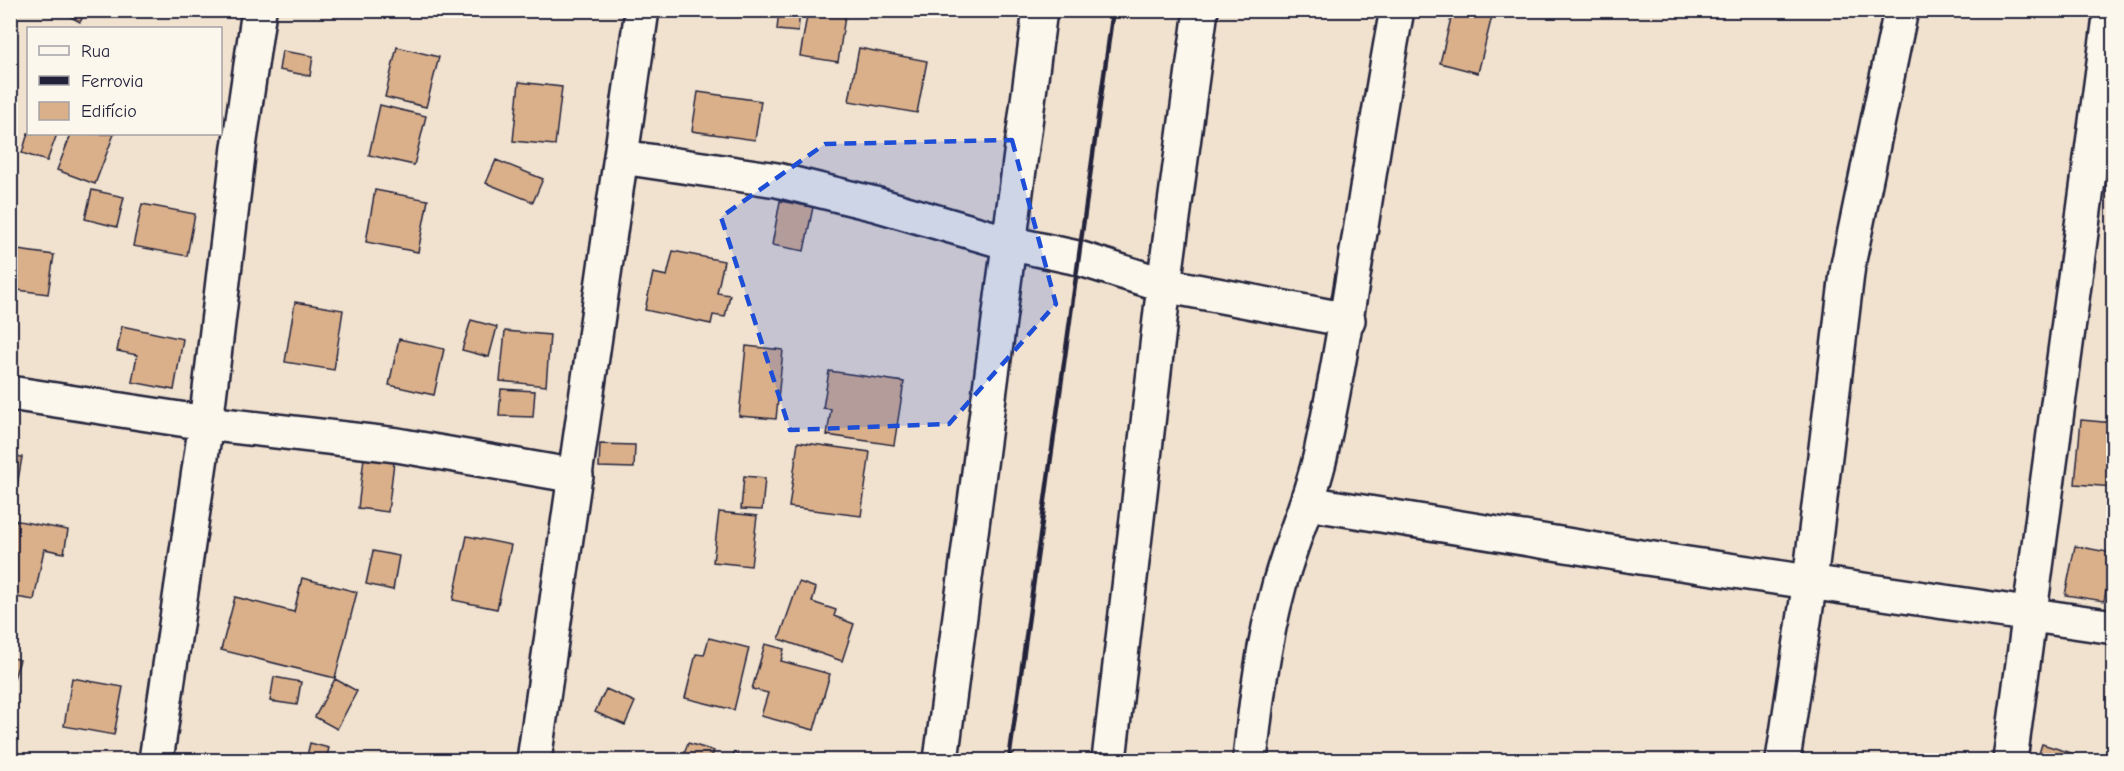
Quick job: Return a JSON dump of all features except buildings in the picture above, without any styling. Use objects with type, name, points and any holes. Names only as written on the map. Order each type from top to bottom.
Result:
[{"type":"street","points":[[156,760],[206,423],[238,147],[259,10]]},
{"type":"street","points":[[534,760],[642,10]]},
{"type":"street","points":[[941,760],[1040,10]]},
{"type":"street","points":[[1109,760],[1164,285],[1201,10]]},
{"type":"street","points":[[1250,760],[1261,662],[1279,585],[1307,503],[1320,456],[1348,320],[1363,205],[1397,10]]},
{"type":"street","points":[[1783,760],[1810,581],[1848,266],[1901,10]]},
{"type":"street","points":[[2010,760],[2111,10]]},
{"type":"street","points":[[622,157],[777,180],[875,204],[1009,243],[1078,258],[1164,285],[1348,320]]},
{"type":"street","points":[[10,393],[206,423],[397,445],[576,476]]},
{"type":"street","points":[[1307,503],[2114,627]]},
{"type":"highlighted area","points":[[1012,140],[1056,304],[949,424],[790,430],[721,217],[825,144]]},
{"type":"railway","points":[[1009,760],[1113,10]]}]
